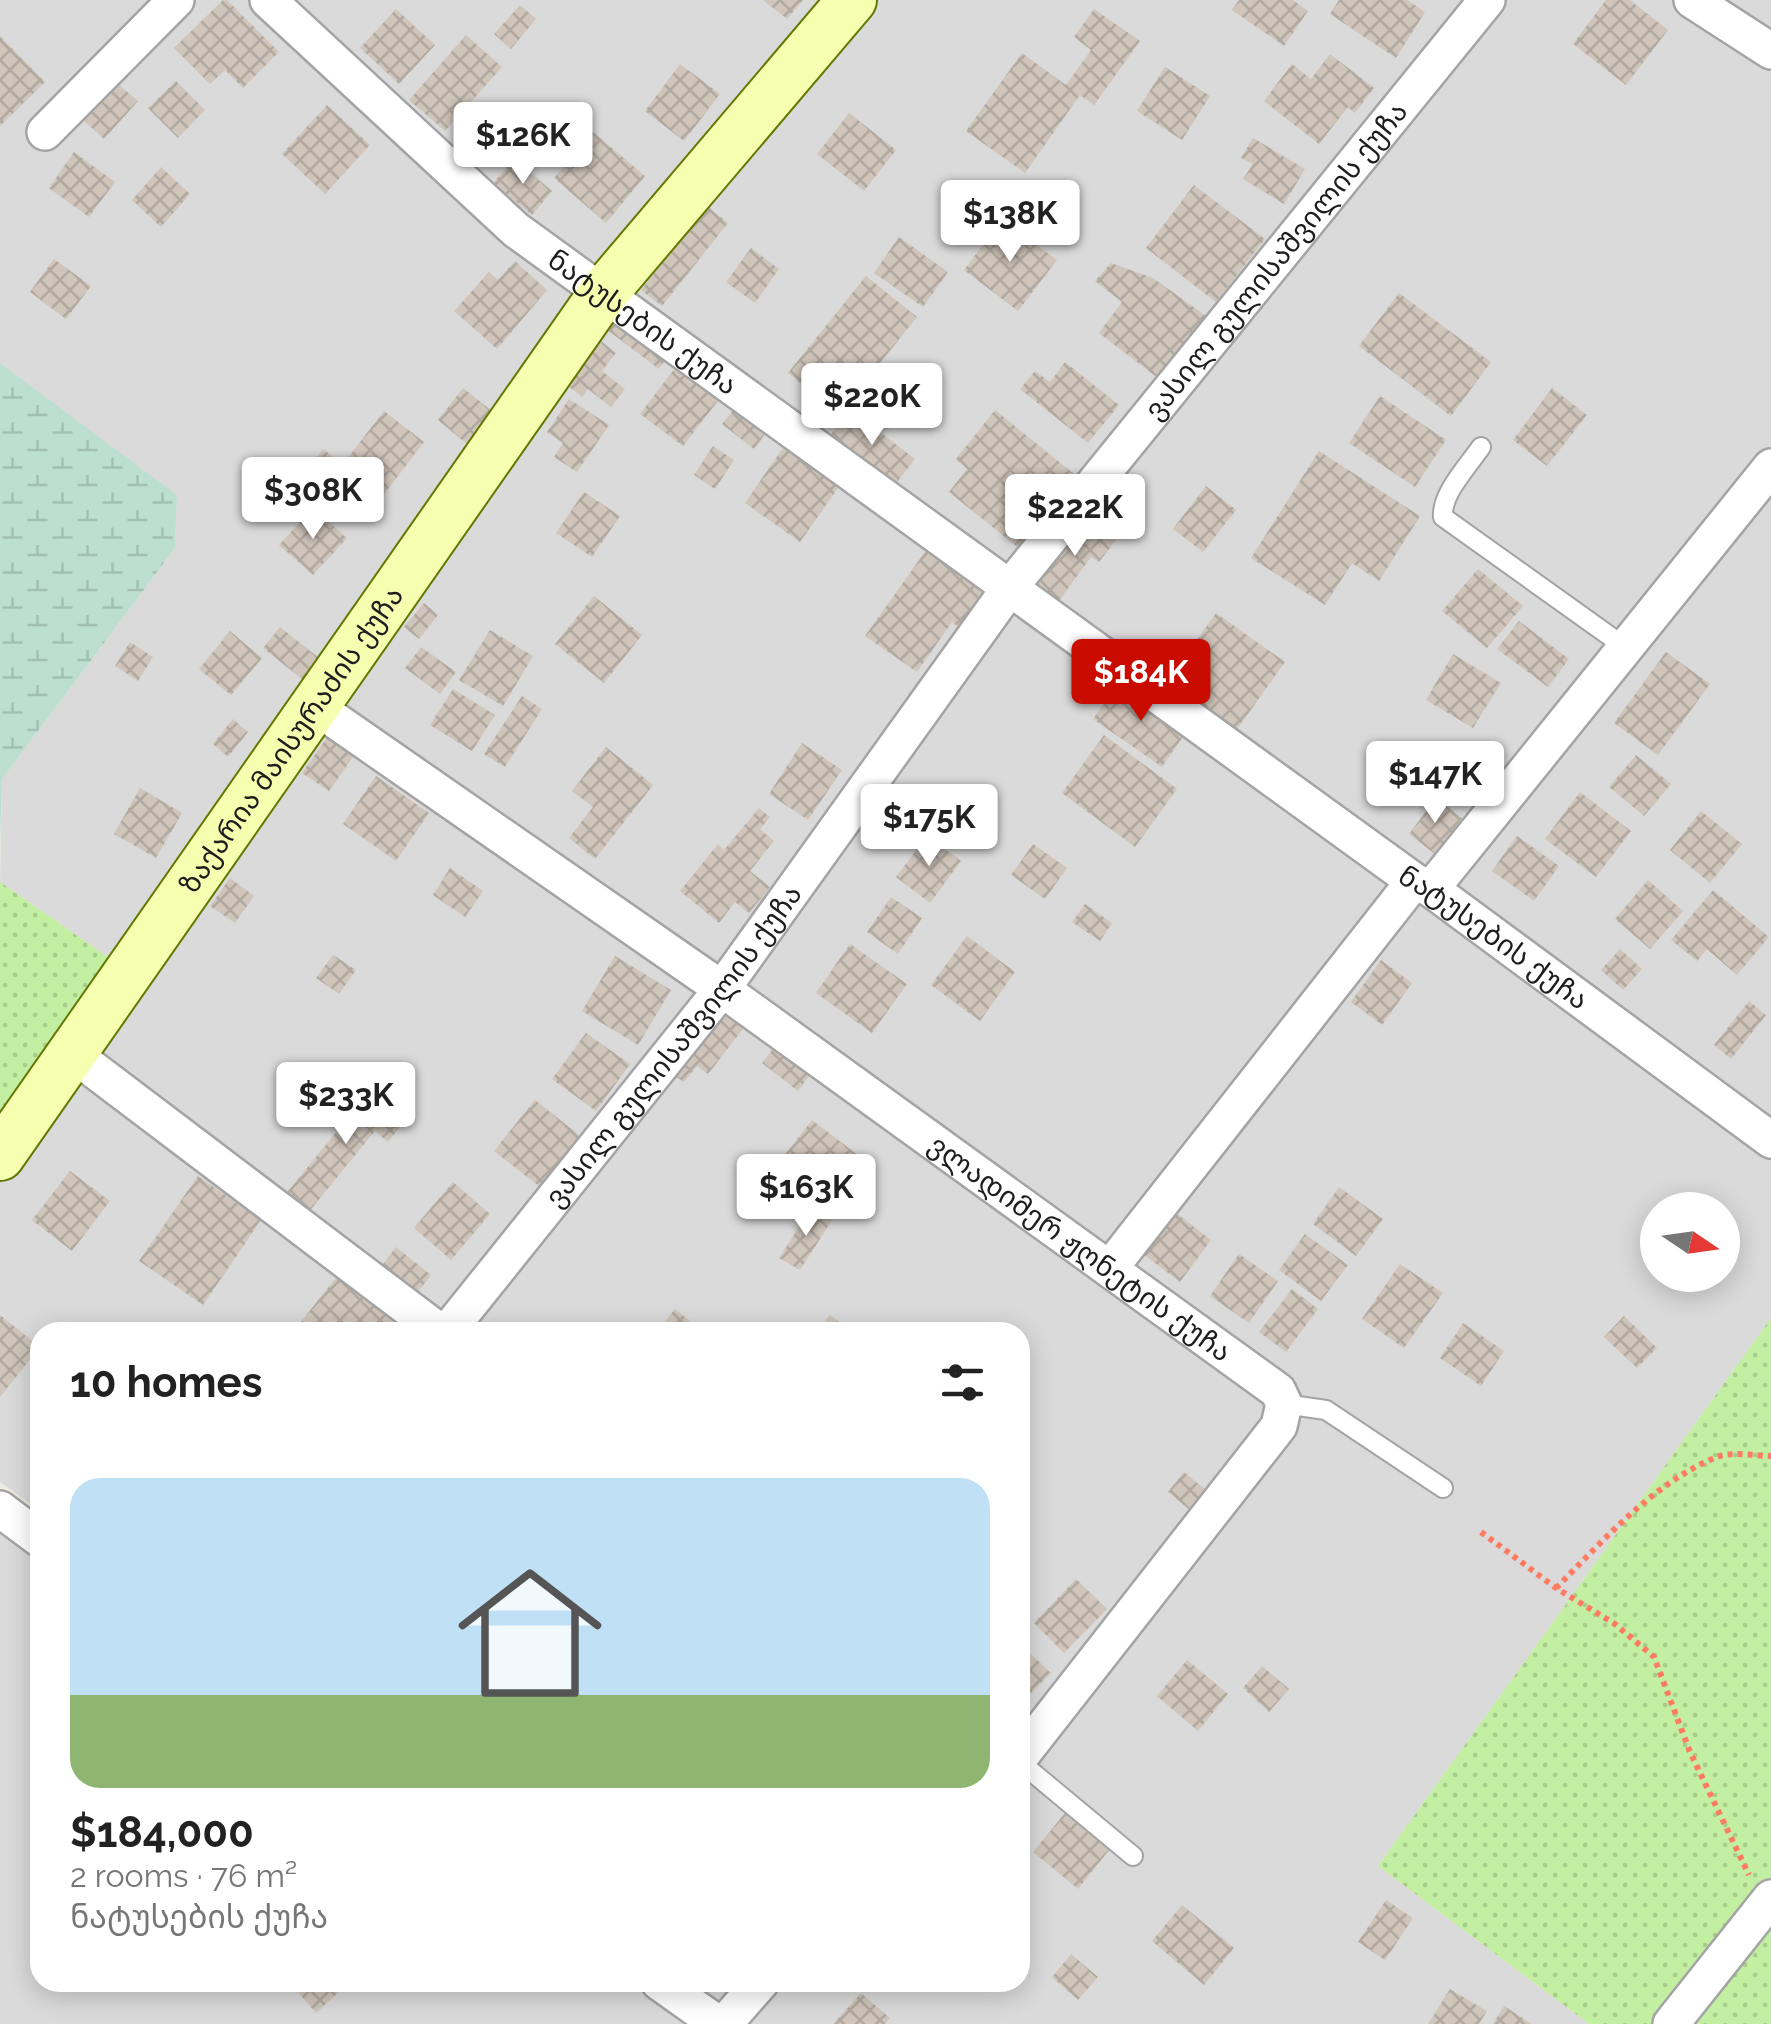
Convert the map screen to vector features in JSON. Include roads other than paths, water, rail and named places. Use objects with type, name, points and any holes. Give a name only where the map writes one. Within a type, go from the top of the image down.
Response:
[{"type":"street","points":[[45,132],[176,0]]},
{"type":"street","name":"ნატუსების ქუჩა","points":[[268,0],[516,230],[1771,1140]]},
{"type":"street","name":"ზაქარია მაისურაძის ქუჩა","points":[[0,1156],[604,292],[852,0]]},
{"type":"street","name":"ვასილ გულისაშვილის ქუჩა","points":[[451,1322],[722,989],[1011,586],[1487,0]]},
{"type":"street","points":[[1692,0],[1771,51]]},
{"type":"street","points":[[1110,1268],[1771,467]]},
{"type":"street","name":"ვლადიმერ ჟღნეტის ქუჩა","points":[[313,706],[722,989],[1278,1390],[1281,1415]]},
{"type":"street","points":[[73,1054],[430,1322]]},
{"type":"street","points":[[1030,1746],[1281,1415]]},
{"type":"street","points":[[0,1509],[30,1532]]},
{"type":"street","points":[[1671,2024],[1768,1902]]},
{"type":"street","points":[[674,1992],[721,2024],[752,1992]]},
{"type":"lane","points":[[1481,447],[1448,496],[1442,510],[1444,517],[1625,646]]},
{"type":"lane","points":[[1281,1415],[1326,1410],[1443,1488]]},
{"type":"lane","points":[[1030,1768],[1133,1856]]}]
